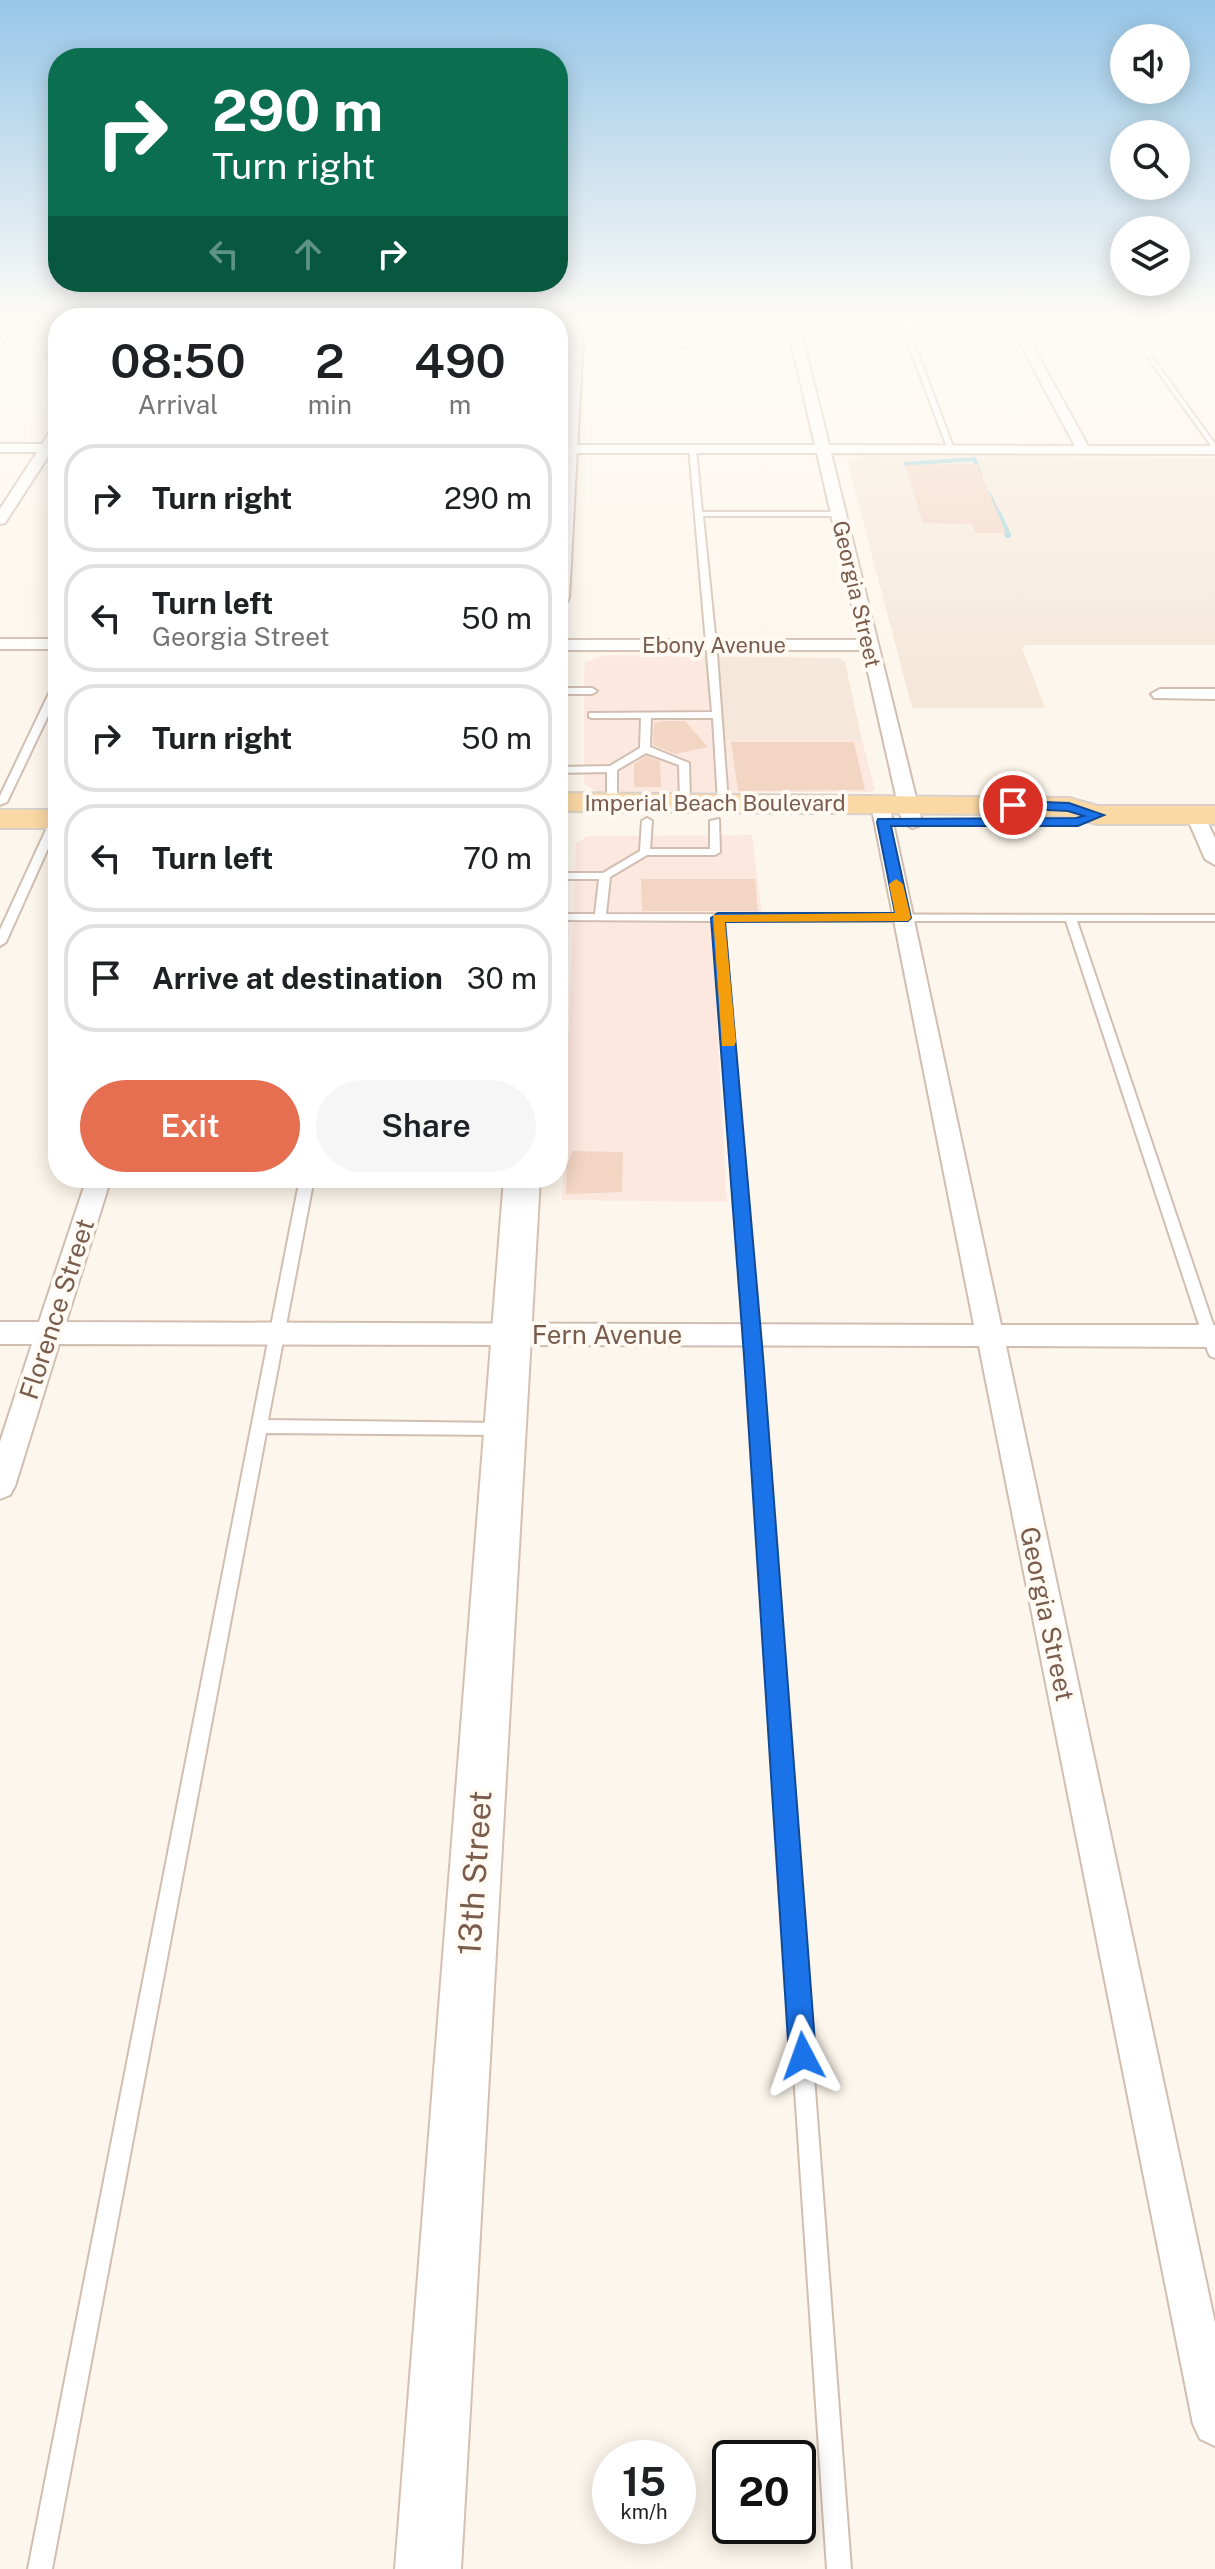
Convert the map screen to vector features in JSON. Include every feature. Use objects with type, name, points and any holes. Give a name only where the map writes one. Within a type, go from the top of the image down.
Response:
[{"type":"main road","name":"Imperial Beach Boulevard","points":[[568,802],[685,802],[719,812]]},
{"type":"main road","points":[[1,807],[48,813]]},
{"type":"main road","name":"Imperial Beach Boulevard","points":[[568,821],[647,821],[719,812],[895,813],[1078,822],[1097,815],[1205,815]]},
{"type":"main road","name":"13th Street","points":[[428,2569],[521,1188]]},
{"type":"street","name":"Georgia Street","points":[[821,439],[869,645],[895,813],[903,918],[1215,2424]]},
{"type":"street","points":[[1078,439],[1084,450]]},
{"type":"street","points":[[0,448],[48,448]]},
{"type":"street","points":[[568,449],[1215,450]]},
{"type":"street","points":[[0,520],[48,454]]},
{"type":"street","points":[[0,644],[48,644]]},
{"type":"street","name":"Ebony Avenue","points":[[568,645],[869,645]]},
{"type":"street","points":[[1160,694],[1215,694]]},
{"type":"street","points":[[1205,815],[1215,859]]},
{"type":"street","name":"Florence Street","points":[[0,1486],[96,1188]]},
{"type":"street","name":"Fern Avenue","points":[[0,1333],[990,1335],[1213,1341]]},
{"type":"lane","points":[[948,439],[952,450]]},
{"type":"lane","points":[[568,876],[605,876],[645,852],[715,852],[719,812],[718,715],[692,449]]},
{"type":"lane","points":[[699,514],[838,514]]},
{"type":"lane","points":[[568,691],[592,691]]},
{"type":"lane","points":[[1,807],[48,706]]},
{"type":"lane","points":[[592,715],[718,715]]},
{"type":"lane","points":[[645,749],[646,715]]},
{"type":"lane","points":[[568,770],[612,769],[645,749]]},
{"type":"lane","points":[[645,749],[684,763],[685,802]]},
{"type":"lane","points":[[612,769],[612,802]]},
{"type":"lane","points":[[645,852],[647,821]]},
{"type":"lane","points":[[0,942],[48,834]]},
{"type":"lane","points":[[600,917],[605,876]]},
{"type":"lane","points":[[568,917],[1215,918]]},
{"type":"lane","points":[[718,918],[752,1335],[839,2569]]},
{"type":"lane","points":[[1070,918],[1213,1341]]},
{"type":"lane","points":[[40,2569],[305,1188]]},
{"type":"lane","points":[[261,1426],[505,1429]]},
{"type":"shaded area","points":[[865,456],[1215,457],[1215,645],[1025,645],[1022,648],[1045,708],[912,708],[847,460]]},
{"type":"shaded area","points":[[606,655],[703,656],[713,740],[862,740],[875,790],[597,792],[584,784],[584,676],[585,662]]},
{"type":"shaded area","points":[[703,656],[839,658],[845,662],[862,740],[713,740]]},
{"type":"shaded area","points":[[752,835],[762,915],[711,915],[727,1202],[562,1200],[562,1188],[568,1188],[568,1047],[576,843],[588,836]]},
{"type":"building","points":[[977,464],[1006,533],[976,533],[972,524],[923,523],[905,465]]},
{"type":"building","points":[[685,721],[708,747],[675,754],[653,745],[654,723]]},
{"type":"building","points":[[731,742],[854,742],[865,790],[738,791]]},
{"type":"building","points":[[646,756],[660,761],[661,787],[634,787],[634,764]]},
{"type":"building","points":[[641,879],[755,879],[758,911],[642,911]]},
{"type":"building","points":[[573,1151],[623,1152],[622,1192],[566,1194],[568,1162]]},
{"type":"waterway","points":[[905,464],[974,459],[980,473]]},
{"type":"waterway","points":[[989,494],[999,515]]},
{"type":"waterway","points":[[998,513],[1008,535]]},
{"type":"slow traffic","points":[[728,1042],[718,918],[903,918],[896,884]]},
{"type":"route","points":[[803,2056],[718,918],[903,918],[883,822],[1078,822],[1097,815],[1069,807],[1013,805]]}]
